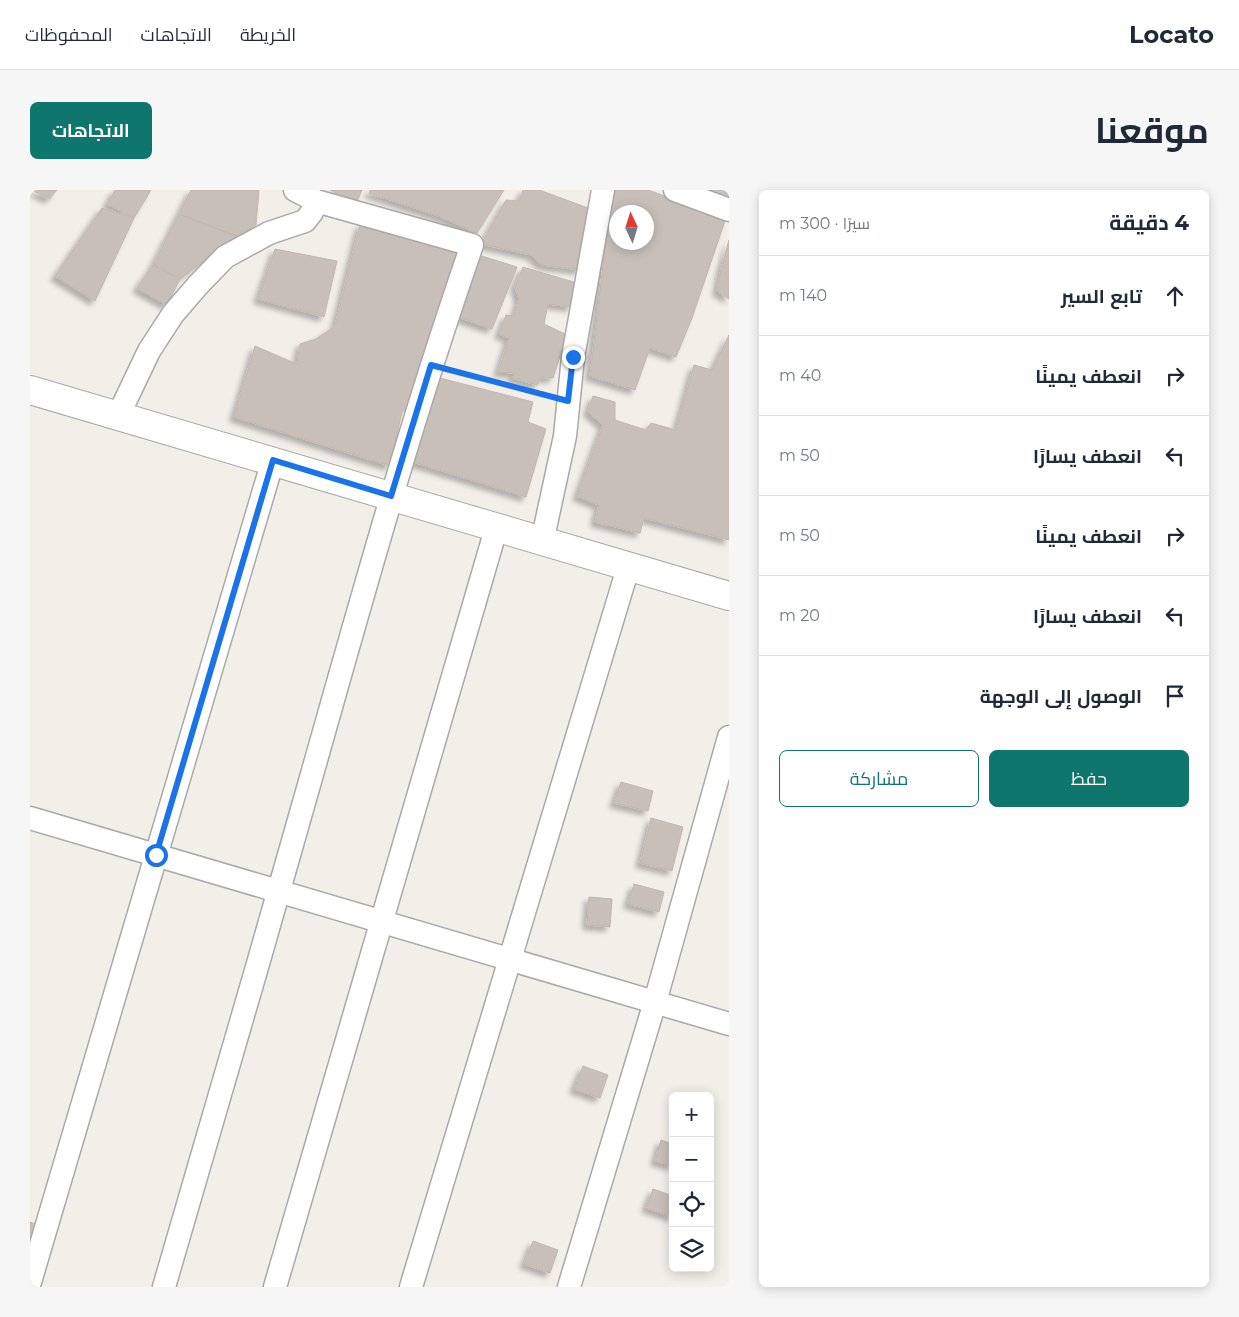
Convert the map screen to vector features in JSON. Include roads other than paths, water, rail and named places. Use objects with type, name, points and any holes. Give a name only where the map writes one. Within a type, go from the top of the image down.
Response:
[{"type":"street","points":[[164,1287],[391,496],[431,365],[472,245],[316,201],[295,190]]},
{"type":"street","points":[[542,542],[565,436],[573,357],[603,190]]},
{"type":"street","points":[[675,190],[729,210]]},
{"type":"street","points":[[118,416],[149,351],[173,314],[198,285],[225,257],[268,233],[305,221],[312,212],[316,201]]},
{"type":"street","points":[[30,390],[273,460],[628,568],[729,596]]},
{"type":"street","points":[[30,1282],[273,460]]},
{"type":"street","points":[[275,1287],[496,529]]},
{"type":"street","points":[[411,1287],[628,568]]},
{"type":"street","points":[[569,1287],[655,1002],[729,737]]},
{"type":"street","points":[[30,818],[729,1024]]}]
